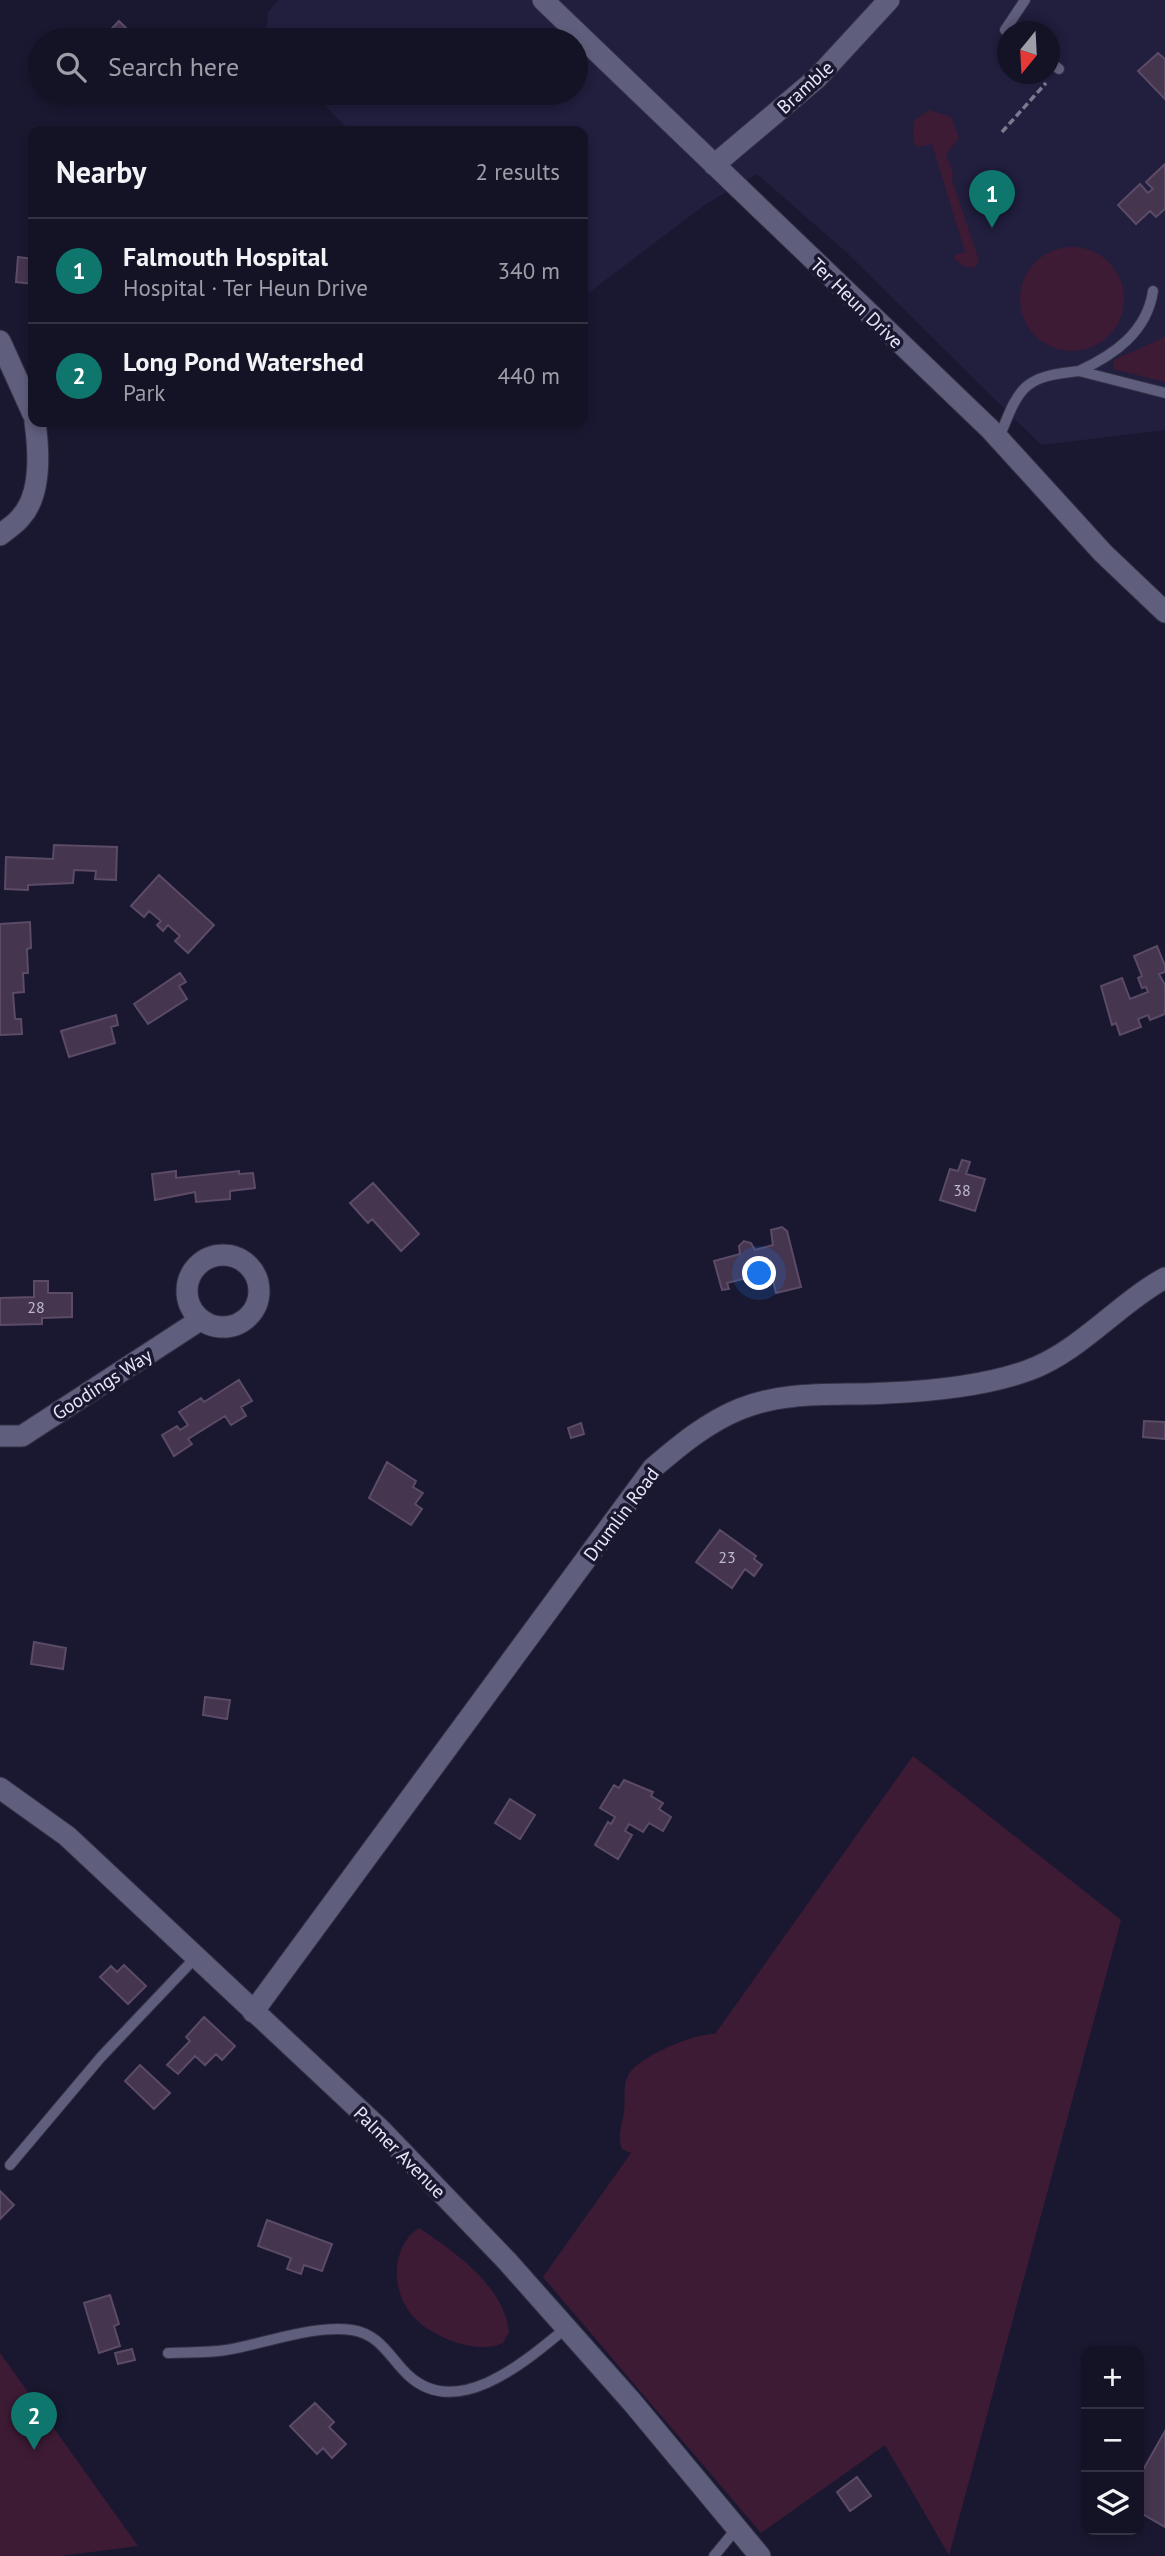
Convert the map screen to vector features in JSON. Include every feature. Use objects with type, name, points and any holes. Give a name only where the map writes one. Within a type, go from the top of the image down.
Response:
[{"type":"street","name":"Ter Heun Drive","points":[[543,0],[572,28]]},
{"type":"street","name":"Bramble","points":[[714,165],[817,78],[889,0]]},
{"type":"street","name":"Ter Heun Drive","points":[[588,43],[999,438],[1103,553],[1165,612]]},
{"type":"street","points":[[0,341],[28,403]]},
{"type":"street","points":[[0,535],[23,517],[35,489],[39,448],[36,427]]},
{"type":"street","name":"Drumlin Road","points":[[253,2012],[653,1468],[696,1431],[741,1408],[778,1399],[888,1394],[962,1385],[1030,1370],[1094,1331],[1139,1292],[1165,1278]]},
{"type":"street","name":"Goodings Way","points":[[0,1436],[22,1436],[200,1321]]},
{"type":"street","name":"Palmer Avenue","points":[[0,1788],[67,1836],[382,2131],[507,2261],[761,2556]]},
{"type":"lane","points":[[1011,21],[1025,0]]},
{"type":"lane","points":[[999,438],[1014,401],[1031,382],[1039,376],[1079,371],[1100,361],[1135,333],[1146,317],[1153,291]]},
{"type":"lane","points":[[1079,371],[1165,393]]},
{"type":"lane","points":[[10,2165],[101,2057],[195,1958]]},
{"type":"lane","points":[[168,2353],[223,2351],[329,2330],[352,2330],[372,2336],[410,2377],[429,2387],[450,2392],[482,2385],[510,2373],[566,2328]]},
{"type":"lane","points":[[713,2556],[737,2528]]},
{"type":"path","points":[[1002,132],[1045,84]]},
{"type":"shaded area","points":[[278,0],[1165,0],[1165,430],[1041,445],[846,252],[757,174],[706,204],[588,293],[588,126],[345,126],[325,105],[588,105],[588,28],[267,28],[268,12]]},
{"type":"shaded area","points":[[929,110],[951,117],[959,138],[946,154],[979,260],[975,268],[963,266],[954,259],[955,255],[965,252],[932,144],[918,147],[914,142],[914,121]]},
{"type":"shaded area","points":[[1072,247],[1092,251],[1115,270],[1120,279],[1124,299],[1120,319],[1101,342],[1092,347],[1072,351],[1052,347],[1029,328],[1024,319],[1020,299],[1024,279],[1043,256],[1052,251]]},
{"type":"shaded area","points":[[1165,337],[1165,382],[1113,369],[1114,360]]},
{"type":"shaded area","points":[[913,1756],[1121,1920],[949,2555],[885,2445],[761,2533],[543,2277],[631,2153],[622,2149],[620,2139],[629,2074],[656,2053],[695,2037],[715,2034]]},
{"type":"shaded area","points":[[419,2228],[462,2259],[488,2285],[505,2315],[509,2332],[503,2343],[480,2347],[454,2342],[429,2330],[411,2314],[400,2293],[397,2268],[403,2246]]},
{"type":"shaded area","points":[[0,2353],[138,2546],[60,2556],[0,2556]]},
{"type":"building","points":[[119,21],[126,28],[112,28]]},
{"type":"building","points":[[1158,53],[1165,59],[1165,99],[1138,71]]},
{"type":"building","points":[[1165,164],[1165,209],[1156,217],[1150,211],[1136,224],[1118,205],[1140,184],[1148,193],[1153,189],[1146,182]]},
{"type":"building","points":[[18,257],[28,258],[28,283],[16,282]]},
{"type":"building","points":[[54,845],[117,847],[116,880],[95,879],[96,871],[74,870],[73,883],[28,885],[28,890],[5,889],[6,857],[53,859]]},
{"type":"building","points":[[159,875],[214,925],[188,953],[175,941],[180,936],[168,925],[163,931],[157,925],[161,921],[149,911],[144,917],[131,906]]},
{"type":"building","points":[[30,922],[31,948],[27,949],[28,973],[23,973],[24,992],[13,993],[15,1019],[21,1019],[22,1034],[0,1035],[0,924]]},
{"type":"building","points":[[1157,946],[1165,966],[1165,972],[1159,974],[1165,985],[1165,1014],[1150,1020],[1148,1015],[1138,1019],[1141,1027],[1120,1035],[1116,1023],[1112,1025],[1101,986],[1122,978],[1130,999],[1148,992],[1146,987],[1142,988],[1138,978],[1142,976],[1134,956]]},
{"type":"building","points":[[180,973],[186,982],[179,986],[187,999],[148,1024],[134,1004]]},
{"type":"building","points":[[116,1015],[118,1025],[111,1027],[115,1043],[69,1057],[61,1031]]},
{"type":"building","points":[[962,1160],[970,1162],[966,1174],[985,1179],[975,1211],[940,1200],[950,1169],[958,1171]]},
{"type":"building","points":[[176,1171],[176,1178],[239,1171],[239,1174],[253,1173],[255,1188],[230,1191],[230,1199],[196,1202],[195,1192],[155,1200],[152,1174]]},
{"type":"building","points":[[373,1183],[419,1234],[401,1251],[372,1219],[368,1223],[350,1203]]},
{"type":"building","points":[[782,1227],[787,1231],[801,1287],[776,1293],[771,1272],[727,1283],[729,1289],[722,1290],[714,1261],[740,1254],[739,1246],[744,1241],[751,1243],[755,1250],[773,1245],[771,1230]]},
{"type":"building","points":[[34,1281],[48,1281],[48,1293],[72,1293],[72,1317],[42,1318],[42,1324],[0,1325],[0,1298],[34,1297]]},
{"type":"building","points":[[239,1380],[252,1401],[241,1407],[246,1416],[231,1425],[225,1416],[188,1439],[192,1444],[174,1456],[162,1435],[177,1426],[180,1430],[188,1425],[179,1412],[201,1398],[204,1402]]},
{"type":"building","points":[[1144,1421],[1165,1422],[1165,1439],[1143,1437]]},
{"type":"building","points":[[581,1423],[584,1434],[571,1438],[568,1428]]},
{"type":"building","points":[[387,1462],[416,1481],[413,1487],[423,1493],[415,1504],[422,1509],[411,1525],[369,1498]]},
{"type":"building","points":[[720,1530],[756,1556],[754,1559],[762,1565],[754,1576],[745,1569],[732,1588],[696,1562]]},
{"type":"building","points":[[34,1642],[66,1648],[63,1669],[31,1664]]},
{"type":"building","points":[[205,1697],[230,1700],[227,1719],[203,1715]]},
{"type":"building","points":[[624,1780],[653,1792],[651,1796],[663,1803],[659,1809],[671,1817],[663,1831],[649,1823],[643,1832],[629,1824],[625,1831],[632,1835],[618,1859],[595,1845],[608,1822],[611,1824],[615,1817],[600,1808],[614,1785],[619,1788]]},
{"type":"building","points":[[510,1799],[535,1815],[520,1839],[495,1823]]},
{"type":"building","points":[[124,1965],[146,1986],[128,2004],[100,1977],[111,1966],[117,1972]]},
{"type":"building","points":[[204,2017],[235,2046],[222,2060],[216,2054],[205,2065],[195,2056],[178,2074],[167,2065],[190,2041],[186,2037]]},
{"type":"building","points":[[140,2065],[170,2093],[154,2109],[125,2081]]},
{"type":"building","points":[[0,2191],[14,2205],[0,2219]]},
{"type":"building","points":[[267,2220],[332,2244],[322,2271],[304,2265],[301,2274],[287,2269],[291,2258],[258,2246]]},
{"type":"building","points":[[110,2295],[119,2324],[114,2326],[120,2346],[99,2353],[84,2303]]},
{"type":"building","points":[[132,2349],[135,2360],[118,2364],[115,2353]]},
{"type":"building","points":[[315,2403],[334,2422],[329,2427],[346,2444],[332,2458],[323,2448],[317,2454],[290,2426]]},
{"type":"building","points":[[1165,2431],[1165,2527],[1144,2515],[1144,2468]]},
{"type":"building","points":[[857,2477],[871,2496],[850,2511],[837,2492]]},
{"type":"place","name":"Falmouth Hospital","points":[[992,228]]},
{"type":"place","name":"Long Pond Watershed","points":[[34,2450]]}]
